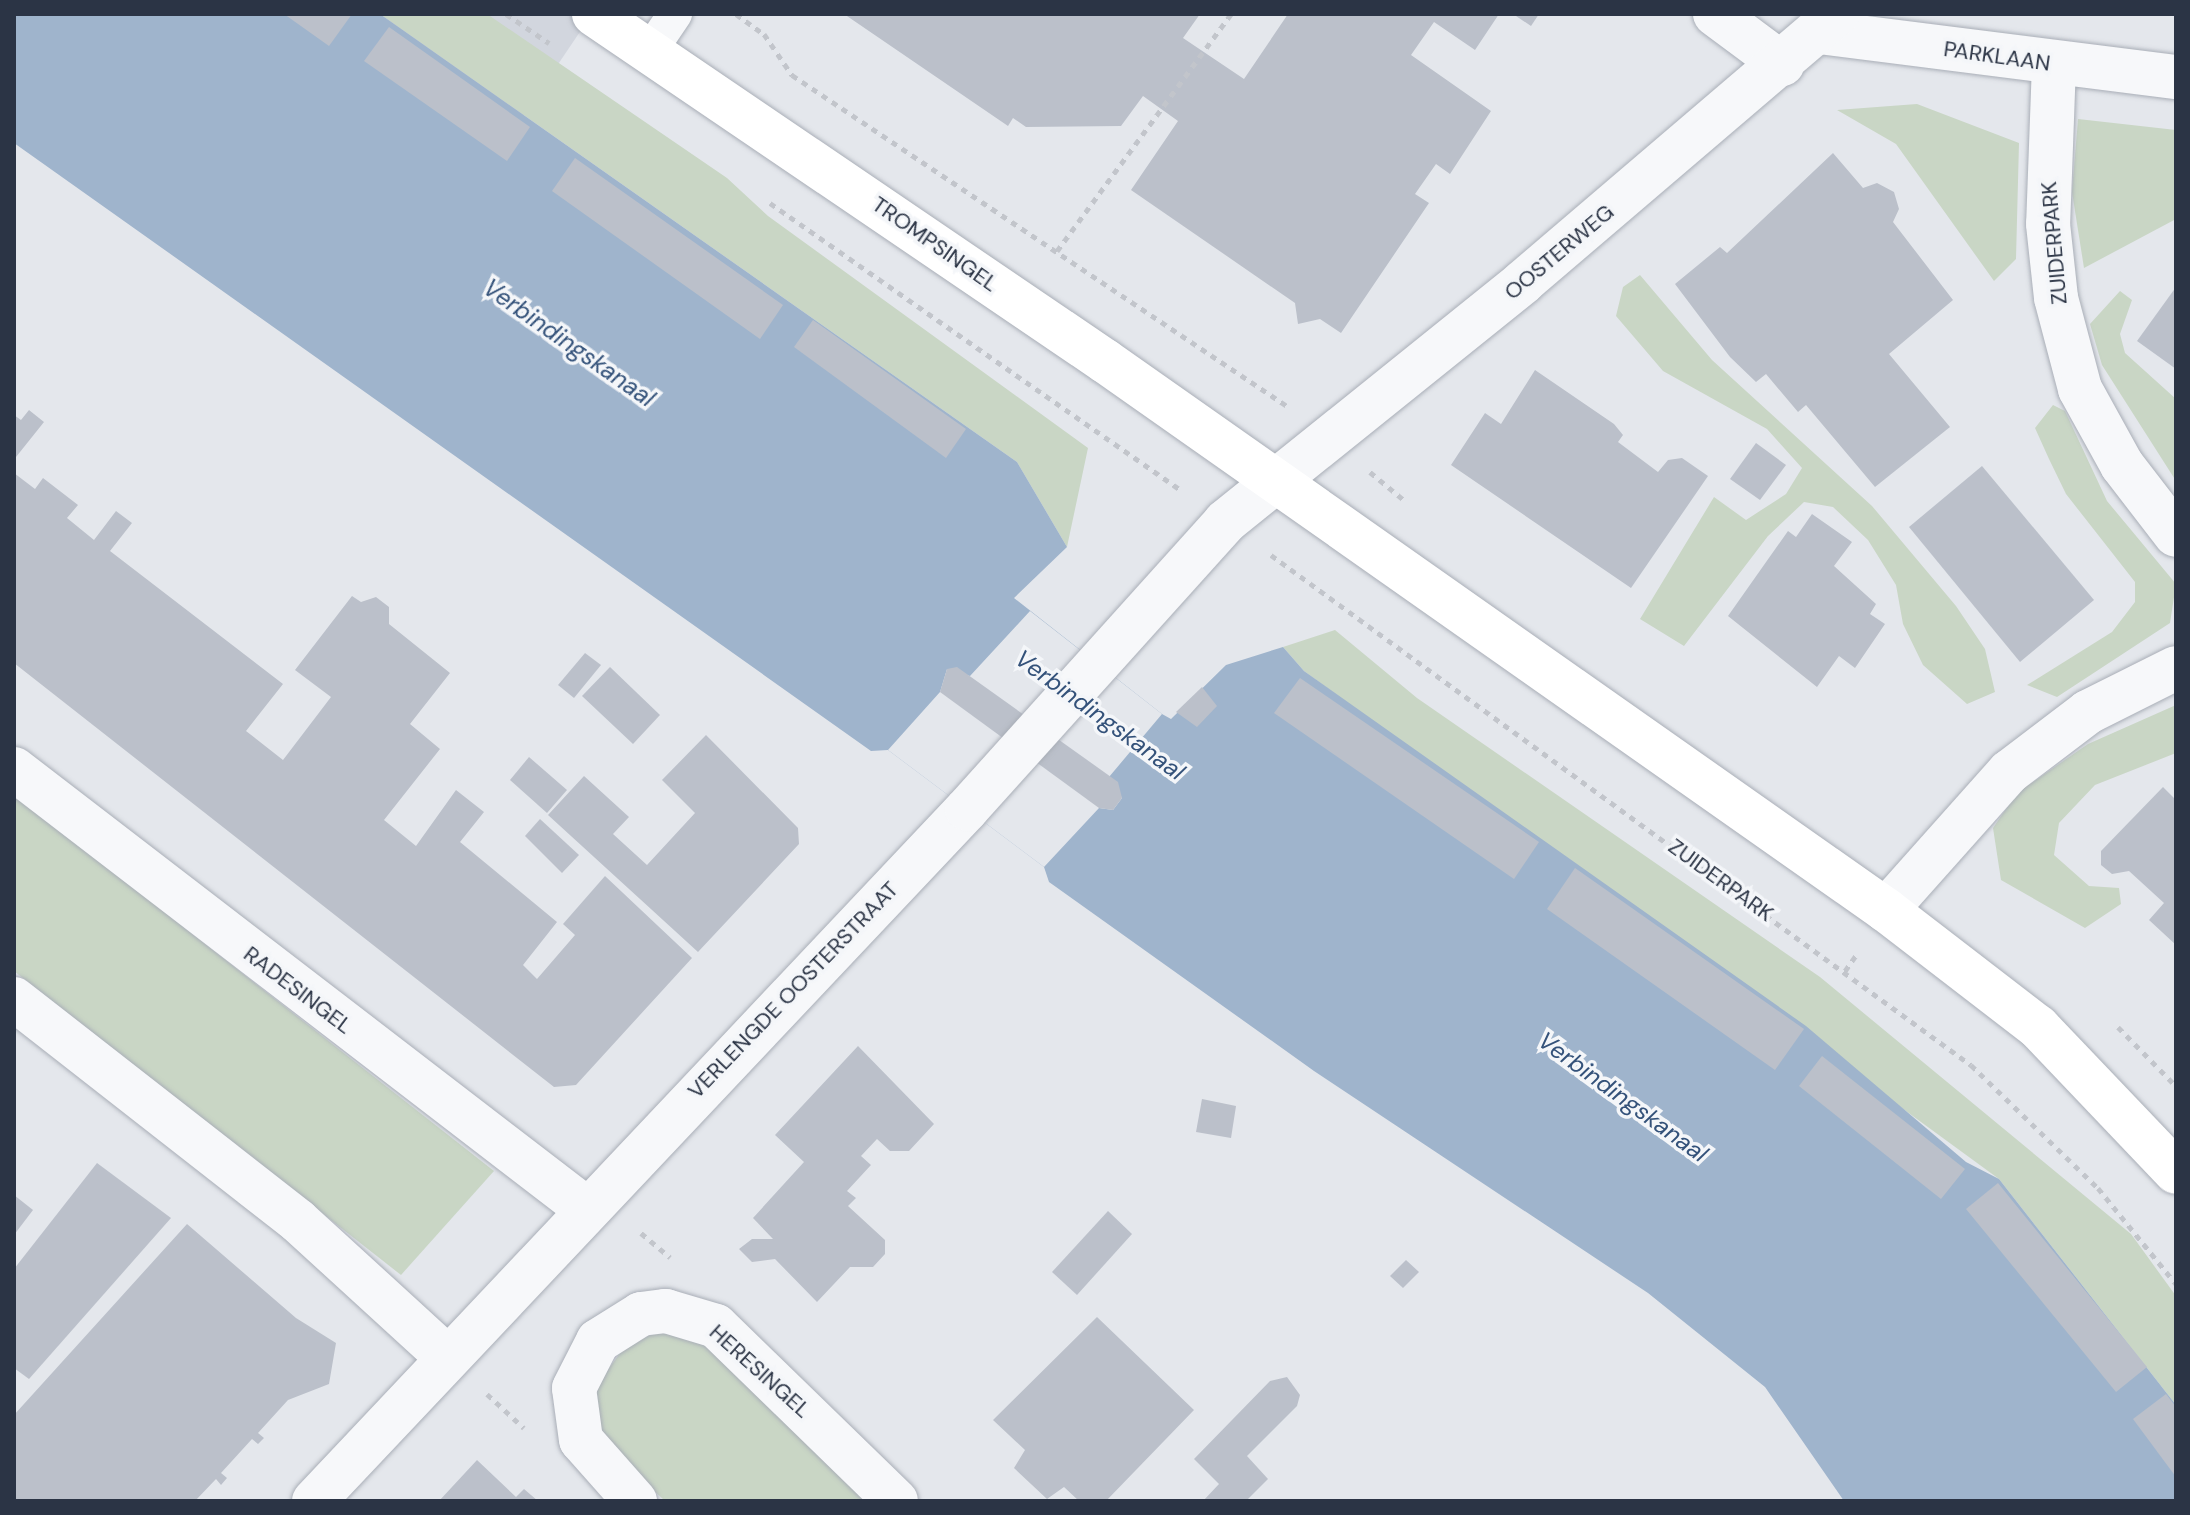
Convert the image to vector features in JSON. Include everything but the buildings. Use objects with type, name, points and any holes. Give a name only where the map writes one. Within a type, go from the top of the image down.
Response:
[{"type":"main road","name":"TROMPSINGEL","points":[[594,14],[1273,480]]},
{"type":"main road","points":[[1273,480],[1886,910],[2038,1027],[2176,1172]]},
{"type":"street","points":[[1715,14],[1782,64]]},
{"type":"street","name":"OOSTERWEG","points":[[1273,480],[1782,64],[1828,23]]},
{"type":"street","name":"PARKLAAN","points":[[1828,23],[2054,64],[2176,77]]},
{"type":"street","name":"ZUIDERPARK","points":[[2054,64],[2048,224],[2060,313],[2080,389],[2122,465],[2176,535]]},
{"type":"street","name":"VERLENGDE OOSTERSTRAAT","points":[[314,1501],[585,1208],[967,809],[1225,522],[1273,480]]},
{"type":"street","points":[[1886,910],[2009,772],[2088,712],[2176,668]]},
{"type":"street","name":"RADESINGEL","points":[[14,769],[585,1208]]},
{"type":"street","points":[[14,999],[298,1221],[448,1358]]},
{"type":"street","name":"HERESINGEL","points":[[635,1501],[581,1440],[574,1388],[598,1341],[641,1314],[666,1311],[716,1326],[896,1501]]},
{"type":"lane","points":[[650,51],[675,14]]},
{"type":"path","points":[[736,14],[764,34],[792,75],[1057,251],[1326,437]]},
{"type":"path","points":[[1057,251],[1231,14]]},
{"type":"path","name":"ZUIDERPARK","points":[[1225,522],[1971,1065],[2098,1188],[2176,1284]]},
{"type":"shaded area","points":[[381,14],[592,14],[519,122]]},
{"type":"green space","points":[[380,14],[487,14],[727,178],[768,216],[1088,448],[1067,547],[1017,462]]},
{"type":"green space","points":[[1917,104],[2019,143],[2016,259],[1994,281],[1896,144],[1837,110]]},
{"type":"green space","points":[[2078,119],[2176,130],[2176,219],[2084,268],[2072,192]]},
{"type":"green space","points":[[1640,275],[1712,360],[1872,506],[1956,606],[1985,649],[1995,692],[1967,704],[1923,665],[1903,624],[1896,585],[1868,540],[1833,507],[1804,502],[1768,536],[1684,646],[1640,619],[1714,497],[1746,520],[1786,494],[1802,468],[1767,429],[1663,371],[1616,316],[1623,287]]},
{"type":"green space","points":[[2120,291],[2132,300],[2120,334],[2125,353],[2176,399],[2176,481],[2102,365],[2090,324]]},
{"type":"green space","points":[[2053,405],[2065,411],[2107,501],[2176,584],[2170,623],[2057,697],[2027,685],[2112,632],[2135,602],[2135,582],[2066,494],[2049,459],[2035,428]]},
{"type":"green space","points":[[1335,630],[1417,698],[1820,977],[2131,1234],[2176,1296],[2176,1405],[1999,1179],[1304,671],[1283,647]]},
{"type":"green space","points":[[2176,705],[2176,753],[2095,785],[2059,823],[2054,855],[2089,886],[2119,888],[2121,904],[2085,928],[2001,880],[1993,828],[2017,793],[2088,744]]},
{"type":"green space","points":[[14,794],[494,1171],[401,1275],[14,971]]},
{"type":"green space","points":[[666,1329],[704,1342],[870,1501],[665,1501],[603,1443],[591,1393],[626,1345]]},
{"type":"water","name":"Verbindingskanaal","points":[[14,14],[380,14],[1017,462],[1067,547],[1014,598],[1162,714],[1171,719],[1226,665],[1283,647],[1304,671],[1806,1026],[1966,1162],[1999,1179],[2176,1405],[2176,1501],[1844,1501],[1765,1387],[1648,1293],[1314,1071],[1049,882],[1044,867],[888,750],[871,751],[14,143]]},
{"type":"pier","points":[[1030,611],[1162,714],[1109,777],[1122,798],[1113,810],[1099,808],[1044,867],[888,750],[940,692],[947,669],[970,676]]}]
